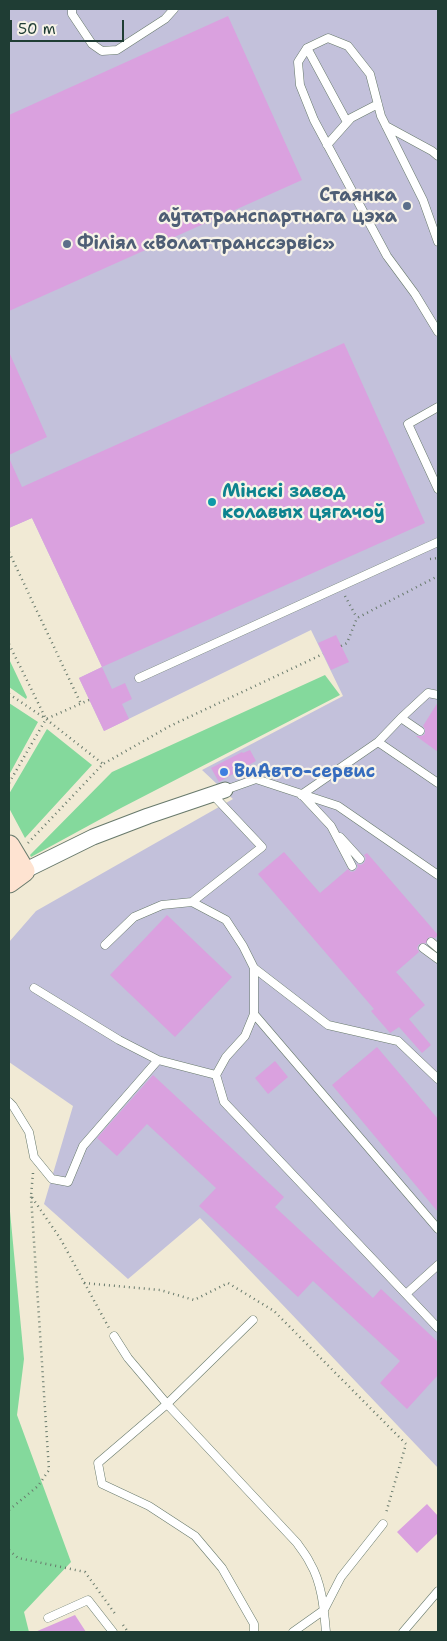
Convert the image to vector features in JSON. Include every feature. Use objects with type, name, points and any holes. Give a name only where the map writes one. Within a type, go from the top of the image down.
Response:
[{"type":"street","points":[[17,846],[16,876],[93,837],[148,816],[219,793]]},
{"type":"lane","points":[[72,9],[72,14],[92,44],[102,51],[117,50],[165,20],[174,9]]},
{"type":"lane","points":[[438,242],[422,200],[386,126],[370,74],[348,46],[328,38],[307,48],[298,62],[300,85],[314,120],[387,256],[415,294],[438,332]]},
{"type":"lane","points":[[307,48],[347,122]]},
{"type":"lane","points":[[327,145],[351,118],[378,104]]},
{"type":"lane","points":[[386,126],[438,156]]},
{"type":"lane","points":[[438,408],[408,424],[438,489]]},
{"type":"lane","points":[[139,678],[438,542]]},
{"type":"lane","points":[[301,795],[378,742],[428,693],[438,695]]},
{"type":"lane","points":[[401,718],[420,731]]},
{"type":"lane","points":[[378,742],[438,783]]},
{"type":"lane","points":[[105,945],[134,917],[162,905],[192,902],[262,847],[219,793],[256,780],[338,806],[438,875]]},
{"type":"lane","points":[[301,795],[360,859]]},
{"type":"lane","points":[[331,826],[352,866]]},
{"type":"lane","points":[[192,902],[226,920],[243,946],[254,968],[328,1025],[398,1041],[438,1079]]},
{"type":"lane","points":[[431,942],[438,948]]},
{"type":"lane","points":[[423,948],[438,959]]},
{"type":"lane","points":[[254,968],[254,1014],[245,1036],[226,1058],[216,1075],[224,1102],[438,1328]]},
{"type":"lane","points":[[34,988],[119,1040],[158,1060],[216,1075]]},
{"type":"lane","points":[[254,1014],[438,1229]]},
{"type":"lane","points":[[9,1102],[29,1132],[34,1157],[52,1180],[68,1182],[82,1146],[158,1060]]},
{"type":"lane","points":[[406,1294],[438,1265]]},
{"type":"lane","points":[[253,1320],[166,1404],[98,1463],[102,1484],[149,1506],[195,1536],[222,1568],[254,1624],[254,1632]]},
{"type":"lane","points":[[114,1336],[128,1358],[166,1404],[297,1543],[310,1562],[317,1577],[324,1610],[326,1632]]},
{"type":"lane","points":[[293,1632],[324,1610],[340,1577],[383,1524]]},
{"type":"lane","points":[[404,1632],[438,1591]]},
{"type":"lane","points":[[48,1618],[88,1600],[113,1632]]},
{"type":"path","points":[[9,552],[81,704]]},
{"type":"path","points":[[341,646],[347,643],[357,618],[438,576]]},
{"type":"path","points":[[344,594],[357,618]]},
{"type":"path","points":[[9,644],[46,719]]},
{"type":"path","points":[[17,846],[103,764],[170,726],[323,654]]},
{"type":"path","points":[[9,694],[46,719],[103,764]]},
{"type":"path","points":[[9,783],[46,719],[89,700]]},
{"type":"path","points":[[9,1510],[38,1486],[49,1470],[31,1196],[34,1157]]},
{"type":"path","points":[[31,1196],[60,1238],[114,1336]]},
{"type":"path","points":[[84,1283],[160,1290],[194,1300],[228,1283],[274,1311],[406,1444],[383,1524]]},
{"type":"path","points":[[9,1550],[18,1558],[85,1572],[117,1617]]},
{"type":"path","points":[[123,1625],[128,1632]]},
{"type":"shaded area","points":[[9,9],[438,9],[438,1468],[200,1218],[128,1279],[44,1204],[73,1106],[9,1062],[9,942],[36,911],[233,799],[202,770],[343,696],[311,630],[104,731],[79,678],[102,667],[32,518],[9,528]]},
{"type":"green space","points":[[9,659],[27,697],[26,699],[9,687]]},
{"type":"green space","points":[[325,675],[340,695],[121,808],[31,857],[30,855],[112,772]]},
{"type":"green space","points":[[9,703],[38,722],[9,775]]},
{"type":"green space","points":[[47,729],[92,765],[25,838],[9,808],[9,794]]},
{"type":"green space","points":[[9,1201],[24,1359],[17,1415],[71,1562],[24,1612],[29,1632],[9,1632]]},
{"type":"building","points":[[228,16],[302,180],[9,311],[9,115]]},
{"type":"building","name":"Мінскі завод колавых цягачоў","points":[[344,343],[425,523],[102,667],[32,518],[9,528],[9,458],[22,487]]},
{"type":"building","points":[[9,352],[47,437],[9,455]]},
{"type":"building","points":[[336,635],[349,662],[331,670],[318,643]]},
{"type":"building","points":[[102,667],[112,689],[125,683],[132,699],[122,704],[129,719],[104,731],[79,678]]},
{"type":"building","points":[[438,702],[438,752],[416,736],[425,734],[423,726]]},
{"type":"building","points":[[250,750],[256,761],[219,782],[211,768],[242,752]]},
{"type":"building","points":[[284,852],[320,893],[348,869],[351,872],[355,871],[358,867],[357,864],[361,865],[364,863],[366,858],[364,855],[367,853],[438,935],[435,938],[429,937],[426,943],[419,944],[417,948],[419,952],[396,972],[425,1005],[409,1019],[431,1045],[422,1053],[399,1027],[390,1033],[371,1011],[374,1009],[258,874]]},
{"type":"building","points":[[167,915],[232,977],[175,1037],[110,975]]},
{"type":"building","points":[[377,1047],[438,1119],[438,1212],[332,1085]]},
{"type":"building","points":[[275,1061],[288,1077],[268,1094],[255,1078]]},
{"type":"building","points":[[153,1075],[284,1197],[275,1207],[373,1298],[381,1289],[438,1342],[438,1375],[407,1409],[380,1383],[400,1361],[313,1281],[298,1297],[199,1206],[216,1188],[147,1124],[117,1156],[97,1138]]},
{"type":"building","points":[[427,1504],[438,1516],[438,1533],[417,1553],[397,1532]]},
{"type":"building","points":[[75,1615],[86,1632],[35,1632]]},
{"type":"place","name":"Стаянка аўтатранспартнага цэха","points":[[407,206]]},
{"type":"place","name":"Філіял «Волаттранссэрвіс»","points":[[67,244]]},
{"type":"place","name":"Мінскі завод колавых цягачоў","points":[[212,502]]},
{"type":"place","name":"ВиАвто-сервис","points":[[224,772]]}]
